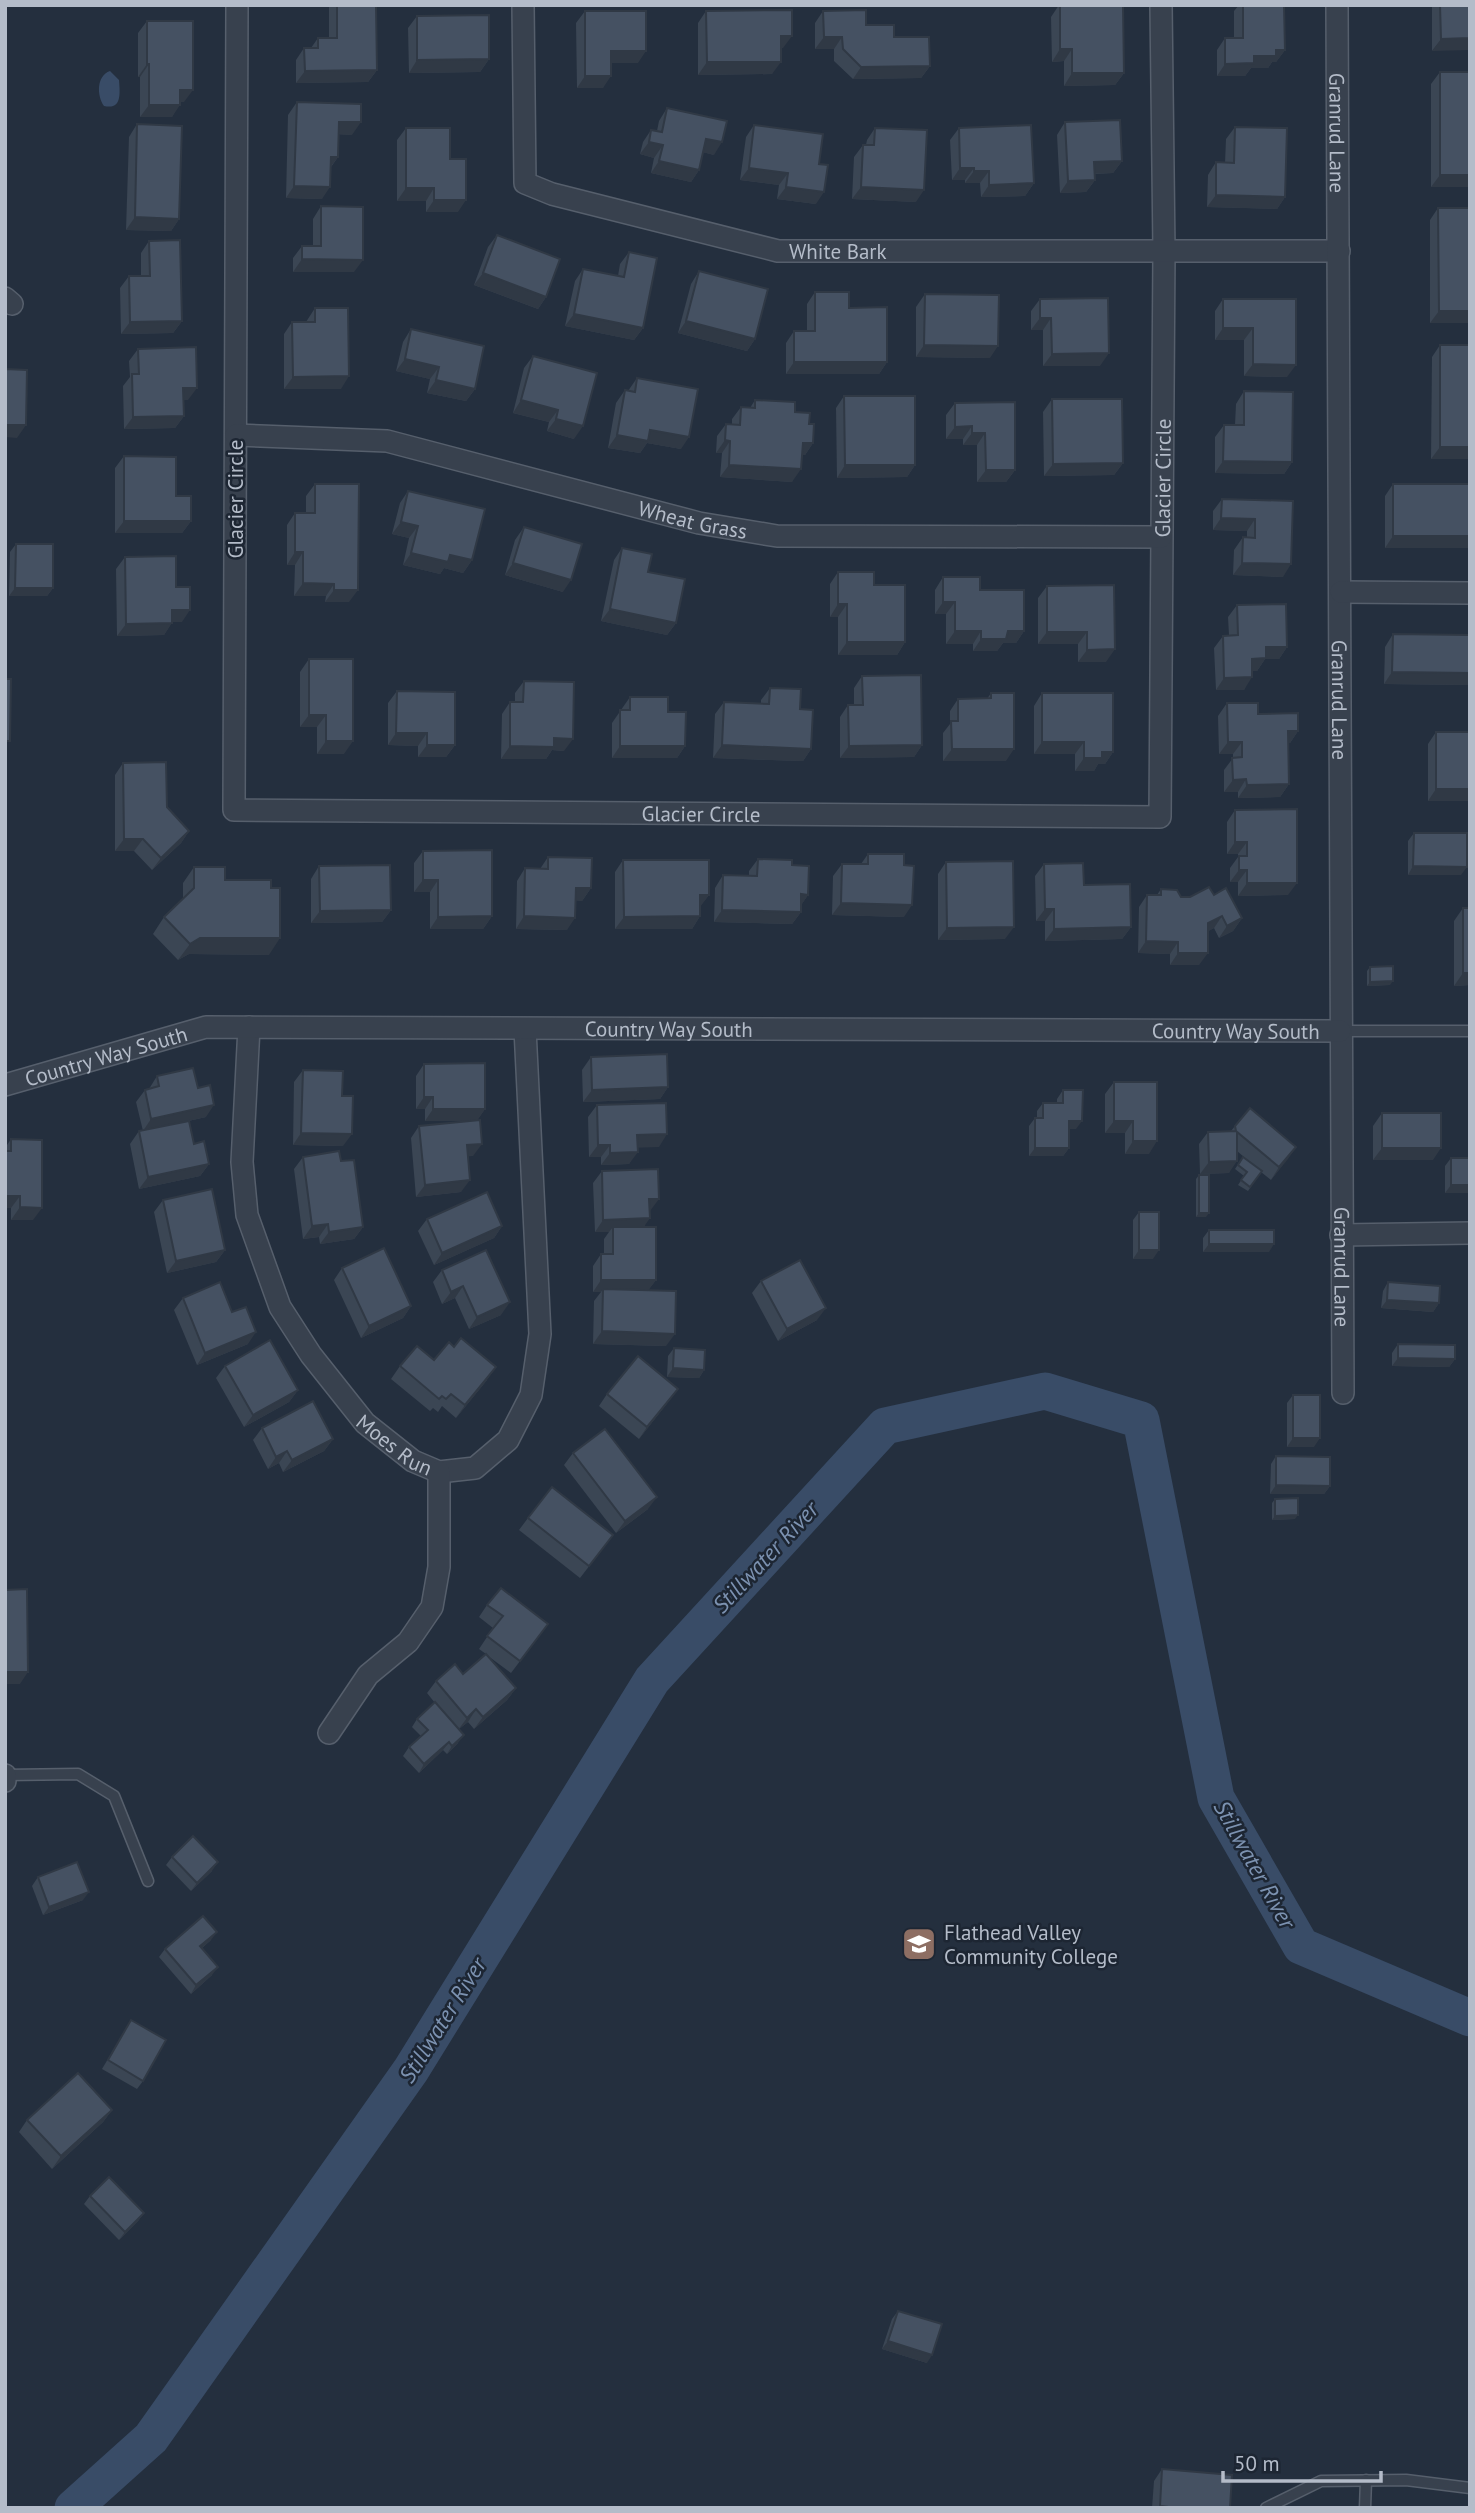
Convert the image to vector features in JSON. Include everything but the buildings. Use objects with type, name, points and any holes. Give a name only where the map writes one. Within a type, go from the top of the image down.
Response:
[{"type":"street","name":"Glacier Circle","points":[[237,5],[234,810],[1160,817],[1164,251],[1161,5]]},
{"type":"street","name":"White Bark","points":[[523,5],[525,183],[552,194],[778,251],[1339,251]]},
{"type":"street","name":"Granrud Lane","points":[[1338,5],[1343,1393]]},
{"type":"street","name":"Wheat Grass","points":[[236,435],[387,441],[699,523],[777,536],[1161,537]]},
{"type":"street","points":[[1341,592],[1470,593]]},
{"type":"street","name":"Country Way South","points":[[5,1085],[206,1027],[1340,1031]]},
{"type":"street","name":"Moes Run","points":[[249,1027],[242,1162],[247,1215],[280,1307],[311,1355],[365,1423],[413,1461],[439,1472],[475,1468],[508,1440],[531,1395],[540,1334],[525,1029]]},
{"type":"street","points":[[1341,1235],[1470,1233]]},
{"type":"street","points":[[329,1733],[368,1675],[408,1642],[432,1607],[439,1567],[439,1472]]},
{"type":"street","points":[[5,1781],[6,1775]]},
{"type":"lane","points":[[1340,1031],[1470,1031]]},
{"type":"lane","points":[[6,1775],[78,1774],[114,1796],[148,1881]]},
{"type":"lane","points":[[1365,2508],[1366,2480]]},
{"type":"lane","points":[[1266,2508],[1321,2481],[1406,2480],[1470,2488]]},
{"type":"water","points":[[110,71],[119,80],[120,91],[119,100],[110,107],[104,106],[99,87],[102,77]]},
{"type":"waterway","name":"Stillwater River","points":[[73,2508],[151,2438],[411,2070],[652,1680],[885,1426],[1045,1391],[1141,1420],[1216,1798],[1301,1946],[1470,2018]]},
{"type":"place","name":"Flathead Valley Community College","points":[[919,1944]]}]
